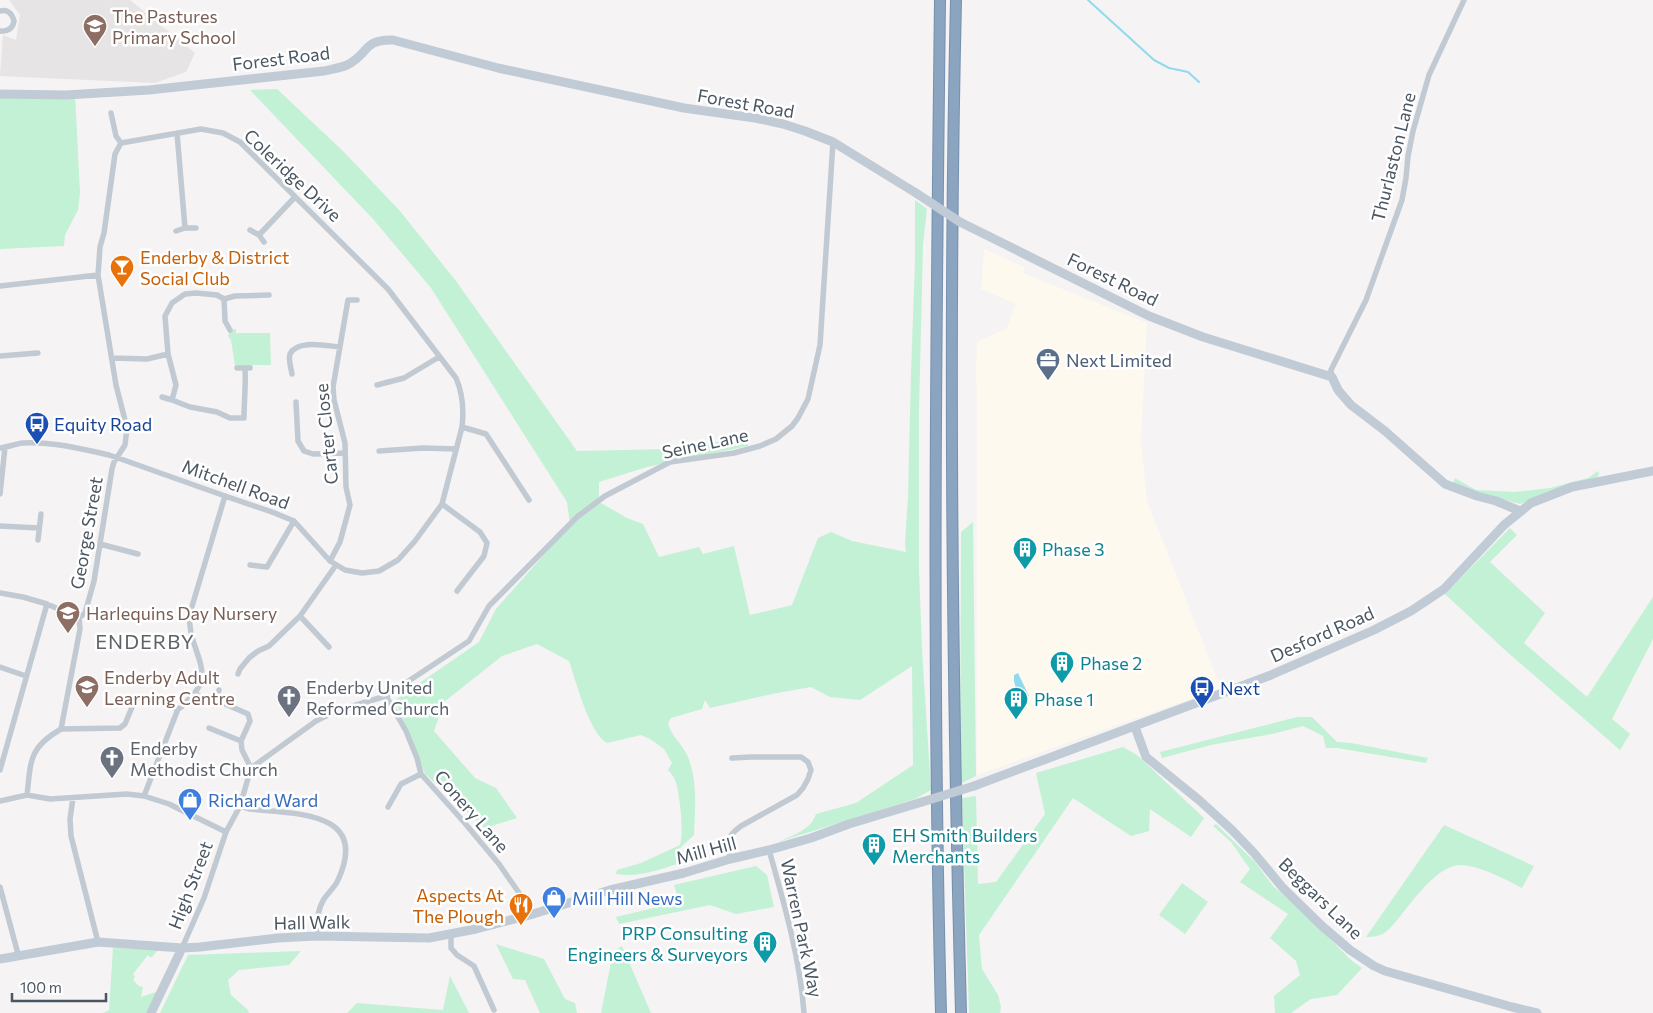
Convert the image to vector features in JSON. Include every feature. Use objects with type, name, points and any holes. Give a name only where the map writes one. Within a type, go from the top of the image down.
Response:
[{"type":"highway","points":[[940,0],[936,312],[936,704],[941,1013]]},
{"type":"highway","points":[[956,0],[953,143],[954,644],[961,1013]]},
{"type":"street","name":"Thurlaston Lane","points":[[1332,377],[1332,370],[1366,300],[1402,200],[1413,131],[1429,75],[1464,0]]},
{"type":"street","points":[[0,11],[11,13],[14,20],[11,28],[0,31]]},
{"type":"street","name":"Forest Road","points":[[0,94],[66,95],[149,90],[324,71],[347,65],[379,39],[393,40],[498,68],[693,110],[754,118],[805,131],[833,142],[960,222],[1149,316],[1203,337],[1332,377]]},
{"type":"street","points":[[0,494],[2,448],[21,443],[54,445],[118,458],[125,445],[127,428],[116,385],[98,275],[100,247],[104,232],[114,154],[121,143],[116,136],[111,112]]},
{"type":"street","name":"Coleridge Drive","points":[[121,143],[201,129],[222,133],[240,142],[388,290],[456,378],[462,390],[462,427],[442,504]]},
{"type":"street","points":[[178,133],[185,228]]},
{"type":"street","name":"Seine Lane","points":[[250,768],[316,720],[336,711],[386,696],[470,641],[489,606],[581,514],[597,502],[670,462],[734,453],[768,443],[784,433],[798,418],[808,399],[820,345],[833,142]]},
{"type":"street","points":[[259,235],[295,197]]},
{"type":"street","points":[[176,231],[185,228],[196,228]]},
{"type":"street","points":[[250,230],[259,235],[264,242]]},
{"type":"street","points":[[0,286],[98,275]]},
{"type":"street","points":[[172,400],[176,385],[168,354],[165,316],[172,303],[184,294],[196,293],[217,295],[224,299],[235,296],[269,295]]},
{"type":"street","points":[[224,299],[224,321],[231,332]]},
{"type":"street","name":"Carter Close","points":[[330,561],[340,542],[350,505],[346,487],[344,443],[334,400],[333,387],[348,300],[357,300]]},
{"type":"street","points":[[292,374],[289,356],[301,344],[340,347]]},
{"type":"street","points":[[0,356],[38,353]]},
{"type":"street","points":[[112,358],[147,359],[168,354]]},
{"type":"street","points":[[376,385],[404,378],[439,357]]},
{"type":"street","points":[[162,397],[190,407],[217,412],[230,418],[244,418],[247,368],[237,368]]},
{"type":"street","points":[[1332,377],[1338,390],[1352,405],[1445,484],[1520,511]]},
{"type":"street","points":[[296,402],[298,440],[304,451],[313,454],[344,452]]},
{"type":"street","points":[[462,427],[486,434],[529,500]]},
{"type":"street","points":[[382,448],[456,448]]},
{"type":"street","name":"Mitchell Road","points":[[118,458],[294,521],[330,561],[345,570],[362,573],[380,571],[398,560],[415,541],[442,504]]},
{"type":"street","name":"George Street","points":[[61,729],[80,629],[79,618],[85,613],[88,606],[94,581],[112,469],[118,458]]},
{"type":"street","name":"Desford Road","points":[[974,786],[1270,675],[1374,630],[1411,611],[1444,589],[1504,525],[1530,503],[1572,487],[1653,471]]},
{"type":"street","points":[[27,795],[34,752],[45,740],[61,729],[123,726],[134,700],[141,696],[175,708],[181,708],[195,693],[200,682],[202,665],[190,626],[190,613],[225,496]]},
{"type":"street","points":[[442,504],[480,532],[487,543],[484,556],[457,591]]},
{"type":"street","points":[[38,540],[41,514]]},
{"type":"street","points":[[267,567],[294,521]]},
{"type":"street","points":[[0,526],[39,528]]},
{"type":"street","points":[[100,544],[138,554]]},
{"type":"street","points":[[250,565],[267,567],[271,573]]},
{"type":"street","points":[[238,674],[249,658],[269,646],[300,616],[336,565]]},
{"type":"street","points":[[0,592],[47,604],[79,618]]},
{"type":"street","points":[[0,770],[47,604]]},
{"type":"street","points":[[300,616],[329,646]]},
{"type":"street","points":[[0,667],[26,676]]},
{"type":"street","points":[[216,700],[220,690]]},
{"type":"street","points":[[195,693],[203,699],[216,700],[248,714],[250,719],[241,740],[242,750],[250,768]]},
{"type":"street","name":"Conery Lane","points":[[386,696],[406,731],[417,758],[420,774],[463,821],[498,864],[524,900],[530,915]]},
{"type":"street","points":[[144,796],[175,708]]},
{"type":"street","name":"Beggars Lane","points":[[1135,726],[1146,757],[1199,800],[1232,830],[1283,888],[1350,950],[1384,971],[1512,1008],[1537,1013]]},
{"type":"street","points":[[209,728],[241,740]]},
{"type":"street","points":[[730,859],[728,842],[729,837],[734,831],[797,795],[808,779],[811,770],[808,762],[801,757],[732,758]]},
{"type":"street","name":"High Street","points":[[182,948],[204,898],[226,832],[240,806],[250,768]]},
{"type":"street","points":[[388,807],[400,784],[420,774]]},
{"type":"street","name":"Mill Hill","points":[[447,935],[530,915],[610,890],[684,873],[769,850],[974,786]]},
{"type":"street","points":[[0,802],[27,795],[50,799],[127,794],[144,796],[169,804],[226,832]]},
{"type":"street","points":[[73,798],[70,819],[71,836],[98,942]]},
{"type":"street","points":[[240,806],[250,809],[316,817],[338,828],[345,840],[344,860],[338,882],[324,900],[318,913],[316,936]]},
{"type":"street","name":"Warren Park Way","points":[[769,850],[788,922],[798,970],[804,1013]]},
{"type":"street","points":[[0,887],[18,954]]},
{"type":"street","points":[[447,935],[451,948],[474,966],[494,1010]]},
{"type":"street","name":"Hall Walk","points":[[0,959],[18,954],[98,942],[182,948],[316,936],[393,939],[429,938],[447,935]]},
{"type":"street","points":[[152,1013],[182,948]]},
{"type":"shaded area","name":"The Pastures Primary School","points":[[9,0],[130,0],[195,53],[186,72],[155,83],[0,76],[3,35],[16,40],[20,15]]},
{"type":"shaded area","points":[[984,249],[1024,267],[1023,273],[1147,323],[1141,441],[1147,501],[1221,688],[977,775],[977,342],[1007,328],[1016,304],[981,289]]},
{"type":"green space","points":[[277,89],[343,151],[400,211],[456,281],[577,451],[669,449],[746,438],[748,446],[647,467],[599,482],[599,502],[627,518],[643,524],[659,557],[699,547],[703,554],[734,546],[750,615],[792,605],[818,538],[831,532],[852,541],[906,552],[915,262],[915,200],[927,209],[923,244],[919,410],[919,569],[931,790],[915,799],[778,842],[806,828],[814,820],[816,814],[856,803],[913,765],[912,666],[860,700],[830,697],[811,687],[710,708],[705,700],[702,709],[671,718],[668,723],[672,733],[688,757],[695,786],[694,835],[679,849],[683,862],[642,874],[616,874],[617,870],[641,863],[680,845],[681,812],[677,786],[675,779],[668,770],[672,763],[664,749],[641,735],[607,743],[600,737],[594,729],[584,706],[569,661],[537,644],[502,656],[444,702],[434,731],[475,778],[496,788],[517,818],[485,828],[425,774],[395,700],[479,642],[496,609],[570,525],[567,502],[431,288],[373,219],[250,90]]},
{"type":"green space","points":[[0,94],[75,94],[80,193],[78,210],[65,235],[64,246],[0,249]]},
{"type":"green space","points":[[236,329],[236,333],[270,333],[271,365],[253,365],[250,368],[235,366],[231,340],[228,336],[230,330]]},
{"type":"green space","points":[[1598,471],[1597,478],[1552,490],[1520,504],[1470,490],[1453,483],[1455,478],[1476,490],[1515,492],[1550,488],[1588,478]]},
{"type":"green space","points":[[973,522],[976,776],[960,784],[961,532]]},
{"type":"green space","points":[[1510,528],[1517,535],[1490,562],[1545,613],[1524,643],[1587,697],[1653,597],[1653,639],[1612,719],[1630,734],[1620,750],[1505,650],[1445,594]]},
{"type":"green space","points":[[1297,717],[1312,717],[1337,742],[1428,758],[1426,763],[1337,748],[1326,748],[1323,736],[1303,726],[1272,734],[1211,745],[1162,758],[1160,752]]},
{"type":"green space","points":[[1123,747],[1137,755],[1204,818],[1191,837],[1150,809],[1149,831],[1131,836],[1073,798],[979,935],[982,969],[998,995],[1001,1007],[1000,1013],[969,1013],[962,798],[976,796],[978,884],[996,882],[1045,814],[1036,773]]},
{"type":"green space","points":[[1216,824],[1255,862],[1273,886],[1304,913],[1351,960],[1362,968],[1337,995],[1311,999],[1291,1013],[1275,1013],[1274,996],[1300,975],[1296,961],[1270,938],[1288,914],[1240,882],[1250,869],[1231,842],[1213,826]]},
{"type":"green space","points":[[1444,825],[1534,866],[1522,888],[1476,867],[1452,866],[1434,877],[1388,930],[1381,935],[1366,937]]},
{"type":"green space","points":[[756,866],[767,875],[774,907],[736,914],[710,905],[619,924],[616,917],[679,902],[674,885]]},
{"type":"green space","points":[[1182,883],[1208,902],[1185,934],[1159,915]]},
{"type":"green space","points":[[496,944],[544,959],[565,999],[575,1003],[577,1013],[540,1013],[525,980],[513,979]]},
{"type":"green space","points":[[622,946],[651,1013],[601,1013],[613,952]]},
{"type":"green space","points":[[113,948],[158,950],[151,958],[148,955],[133,974],[135,977],[133,980],[143,987],[141,997],[159,991],[147,1013],[103,1013],[109,1010]]},
{"type":"green space","points":[[301,951],[289,965],[239,970],[228,980],[231,995],[249,1013],[160,1013],[188,955]]},
{"type":"green space","points":[[450,976],[469,1013],[347,1013],[357,1003],[443,1010]]},
{"type":"water","points":[[1018,673],[1029,696],[1023,699],[1023,695],[1017,692],[1014,681],[1014,675]]},
{"type":"waterway","points":[[1088,0],[1154,60],[1169,68],[1188,72],[1199,82]]},
{"type":"place","name":"The Pastures Primary School","points":[[95,47]]},
{"type":"place","name":"Enderby & District Social Club","points":[[122,288]]},
{"type":"place","name":"Next Limited","points":[[1048,381]]},
{"type":"place","name":"Equity Road","points":[[37,445]]},
{"type":"place","name":"Phase 3","points":[[1025,570]]},
{"type":"place","name":"Harlequins Day Nursery","points":[[68,634]]},
{"type":"place","name":"Phase 2","points":[[1062,684]]},
{"type":"place","name":"Enderby Adult Learning Centre","points":[[87,708]]},
{"type":"place","name":"Next","points":[[1202,709]]},
{"type":"place","name":"Enderby United Reformed Church","points":[[289,718]]},
{"type":"place","name":"Phase 1","points":[[1016,720]]},
{"type":"place","name":"Enderby Methodist Church","points":[[112,779]]},
{"type":"place","name":"Richard Ward","points":[[190,821]]},
{"type":"place","name":"EH Smith Builders Merchants","points":[[874,866]]},
{"type":"place","name":"Mill Hill News","points":[[554,919]]},
{"type":"place","name":"Aspects At The Plough","points":[[521,926]]},
{"type":"place","name":"PRP Consulting Engineers & Surveyors","points":[[765,964]]},
{"type":"district","name":"ENDERBY","points":[[145,641]]}]
